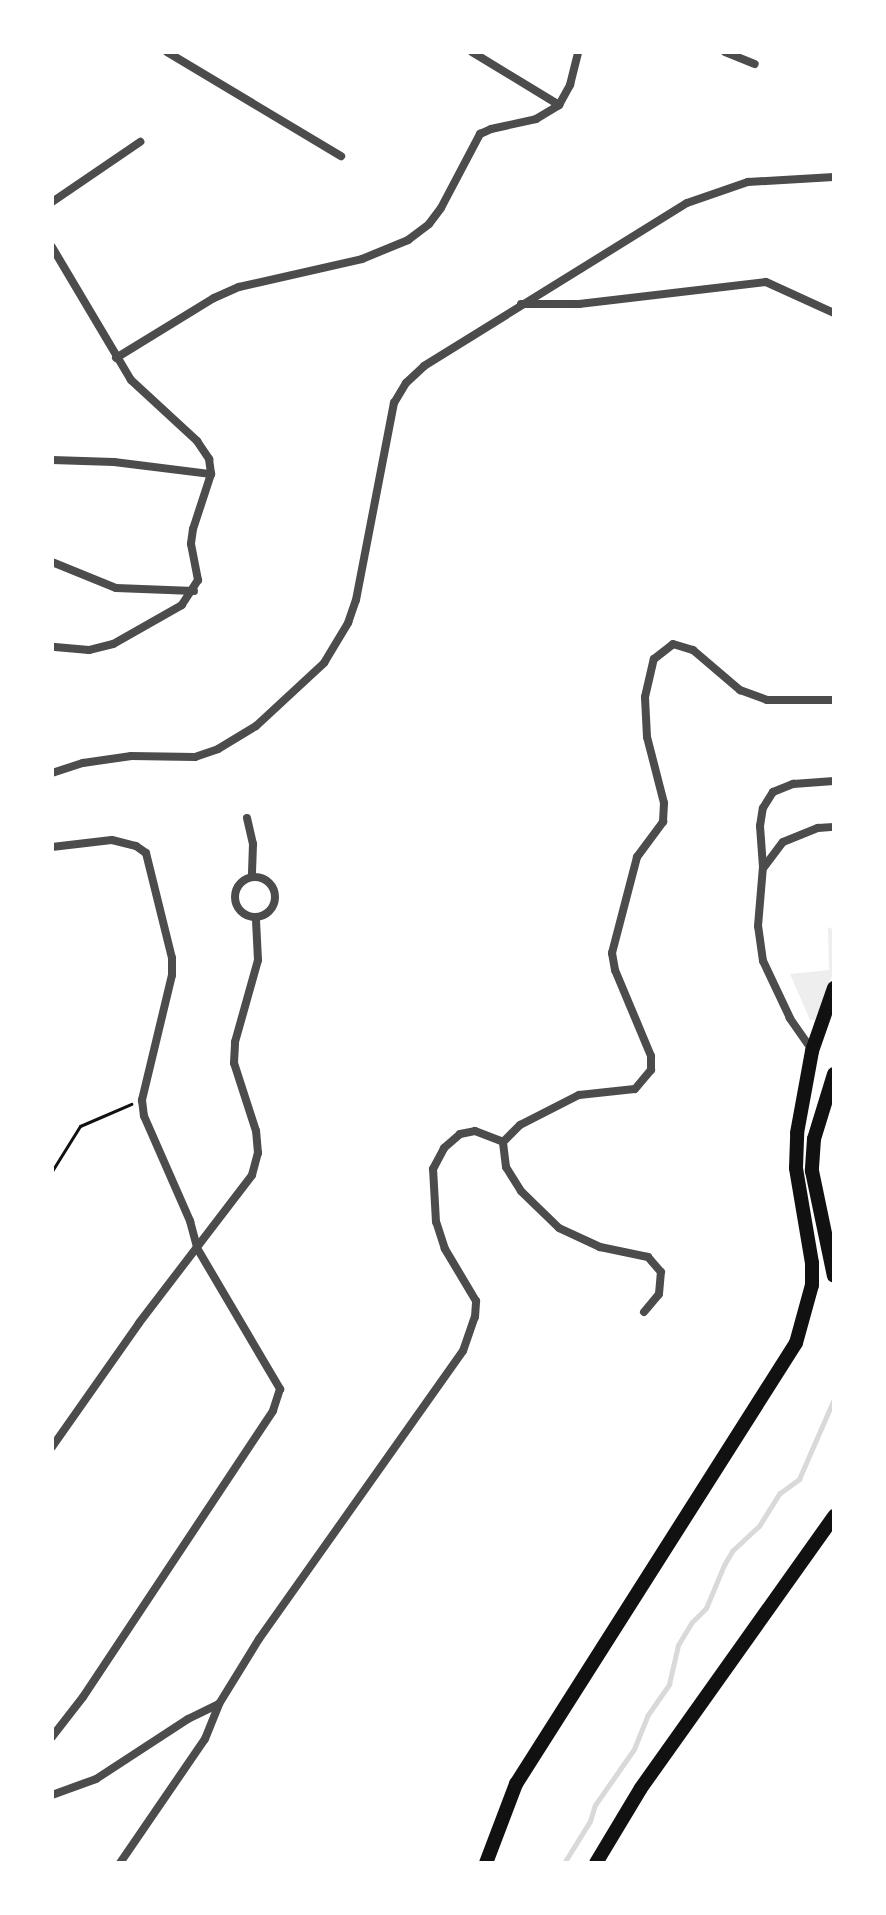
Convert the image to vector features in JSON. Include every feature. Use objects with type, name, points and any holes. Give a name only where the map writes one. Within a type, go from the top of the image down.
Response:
[{"type":"main road","points":[[486,1863],[516,1784],[796,1343],[812,1285],[807,1222],[796,1168],[797,1133],[812,1051],[834,988]]},
{"type":"main road","points":[[834,1074],[812,1152],[812,1171],[834,1276]]},
{"type":"main road","points":[[596,1863],[641,1788],[834,1516]]},
{"type":"street","points":[[167,52],[184,57],[341,156]]},
{"type":"street","points":[[472,52],[559,105]]},
{"type":"street","points":[[116,358],[214,298],[239,287],[362,259],[408,240],[429,224],[441,208],[470,147],[480,134],[536,119],[559,105],[570,85],[578,52]]},
{"type":"street","points":[[725,52],[755,64]]},
{"type":"street","points":[[52,202],[140,142]]},
{"type":"street","points":[[52,773],[83,763],[131,756],[195,757],[218,749],[256,726],[298,691],[324,663],[348,623],[356,600],[394,403],[406,383],[424,366],[687,203],[720,189],[748,182],[834,177]]},
{"type":"street","points":[[52,247],[131,380],[197,441],[209,459],[211,474],[193,529],[191,544],[198,567],[194,591],[182,605],[113,644],[89,650],[52,647]]},
{"type":"street","points":[[520,304],[579,304],[766,282],[833,308]]},
{"type":"street","points":[[52,460],[99,461],[211,474]]},
{"type":"street","points":[[52,562],[116,588],[194,591]]},
{"type":"street","points":[[503,1142],[520,1125],[579,1095],[635,1089],[651,1070],[651,1056],[615,970],[612,953],[637,857],[663,822],[664,803],[647,737],[645,697],[654,659],[673,644],[693,650],[740,690],[767,700],[834,700]]},
{"type":"street","points":[[812,1051],[790,1018],[763,961],[758,926],[763,867],[760,826],[763,808],[773,792],[793,784],[834,781]]},
{"type":"street","points":[[247,818],[254,854],[252,876]]},
{"type":"street","points":[[763,867],[783,842],[818,828],[834,827]]},
{"type":"street","points":[[52,847],[112,840],[136,846],[146,853],[172,958],[172,975],[142,1100],[149,1133],[190,1221],[197,1248],[276,1378],[279,1399],[83,1697],[52,1737]]},
{"type":"street","points":[[252,876],[267,881],[275,893],[273,906],[256,920],[239,909],[236,897],[243,880],[252,876]]},
{"type":"street","points":[[52,1447],[252,1175],[258,1153],[256,1131],[234,1063],[235,1042],[258,960],[256,920]]},
{"type":"street","points":[[120,1863],[205,1739],[219,1704],[259,1639],[463,1351],[475,1317],[476,1301],[445,1249],[436,1222],[433,1169],[444,1148],[460,1134],[475,1131],[503,1142]]},
{"type":"street","points":[[503,1142],[506,1167],[521,1191],[559,1228],[600,1247],[648,1257],[661,1272],[659,1294],[644,1312]]},
{"type":"street","points":[[52,1795],[96,1779],[188,1719],[219,1704]]},
{"type":"path","points":[[52,1171],[80,1126],[142,1100]]},
{"type":"shaded area","points":[[828,927],[834,930],[834,971],[815,1020],[810,1020],[790,974],[829,970]]},
{"type":"waterway","points":[[564,1863],[590,1821],[595,1805],[634,1749],[647,1716],[669,1684],[678,1645],[691,1623],[706,1608],[732,1551],[759,1526],[780,1493],[799,1479],[834,1399]]}]
